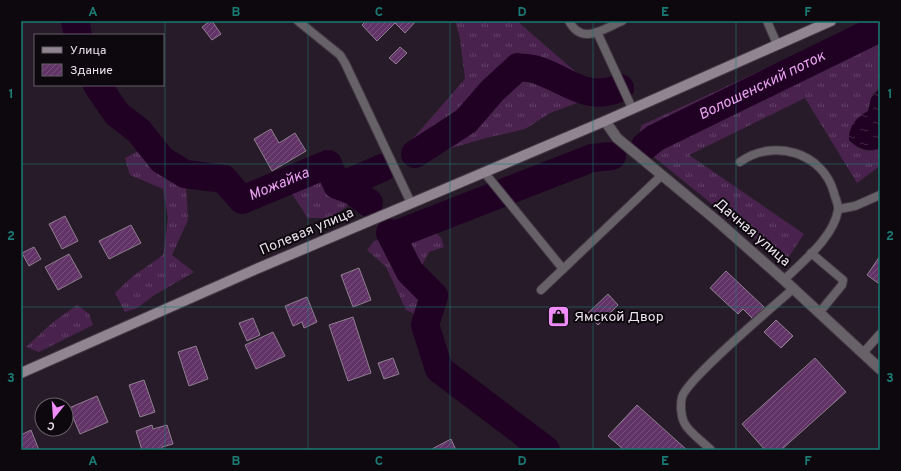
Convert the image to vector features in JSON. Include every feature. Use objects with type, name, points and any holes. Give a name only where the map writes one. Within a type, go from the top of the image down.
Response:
[{"type":"main road","name":"Полевая улица","points":[[21,373],[254,270],[605,120],[831,21]]},
{"type":"street","name":"Дачная улица","points":[[605,120],[618,138],[794,288],[880,370]]},
{"type":"lane","points":[[298,21],[340,56],[345,63],[411,203]]},
{"type":"lane","points":[[569,21],[575,31],[582,35],[589,35],[622,21]]},
{"type":"lane","points":[[767,21],[777,44]]},
{"type":"lane","points":[[596,32],[632,108]]},
{"type":"lane","points":[[740,162],[750,155],[768,151],[786,150],[803,156],[818,165],[832,184],[839,209],[834,223],[820,245],[784,280]]},
{"type":"lane","points":[[484,172],[563,269]]},
{"type":"lane","points":[[541,290],[662,175]]},
{"type":"lane","points":[[839,209],[855,206],[880,195]]},
{"type":"lane","points":[[812,253],[844,280],[842,285],[819,312]]},
{"type":"lane","points":[[711,450],[684,424],[682,397],[693,382],[712,363],[794,288]]},
{"type":"lane","points":[[863,353],[880,334]]},
{"type":"green space","points":[[455,21],[517,21],[585,80],[585,100],[550,113],[525,129],[486,138],[420,157],[409,150],[408,145],[465,79],[460,38]]},
{"type":"green space","points":[[880,21],[880,88],[873,94],[868,111],[863,114],[849,140],[863,150],[871,151],[880,148],[880,166],[857,183],[805,98],[689,155],[804,234],[786,261],[781,260],[643,148],[640,136],[642,125],[784,60]]},
{"type":"green space","points":[[159,140],[186,185],[188,220],[172,255],[194,272],[153,296],[137,308],[125,312],[115,293],[133,276],[163,255],[168,218],[163,189],[130,175],[125,158]]},
{"type":"green space","points":[[321,176],[348,193],[352,203],[330,218],[308,218],[292,194],[297,183]]},
{"type":"green space","points":[[432,228],[441,238],[444,247],[429,252],[422,265],[422,314],[415,314],[406,310],[386,267],[367,250],[374,241]]},
{"type":"green space","points":[[77,305],[89,314],[93,325],[39,352],[26,347],[52,323]]},
{"type":"water","points":[[880,88],[880,148],[867,150],[849,140],[850,130],[854,122],[868,111],[871,98]]},
{"type":"building","points":[[212,21],[221,34],[212,40],[202,27]]},
{"type":"building","points":[[366,21],[416,21],[405,33],[395,23],[377,41],[362,25]]},
{"type":"building","points":[[400,47],[407,53],[396,64],[389,58]]},
{"type":"building","points":[[271,129],[279,143],[295,133],[306,151],[272,171],[254,139]]},
{"type":"building","points":[[65,216],[78,241],[62,249],[49,224]]},
{"type":"building","points":[[131,225],[141,243],[109,259],[99,241]]},
{"type":"building","points":[[34,247],[41,259],[29,266],[22,253]]},
{"type":"building","points":[[69,254],[82,277],[58,290],[45,267]]},
{"type":"building","points":[[880,256],[880,281],[878,283],[867,275]]},
{"type":"building","points":[[359,268],[371,300],[353,307],[341,275]]},
{"type":"building","points":[[726,271],[764,307],[753,319],[743,309],[738,314],[710,288]]},
{"type":"building","points":[[608,294],[618,305],[598,325],[587,314]]},
{"type":"building","points":[[307,297],[317,322],[304,328],[302,322],[293,326],[285,306]]},
{"type":"building","points":[[353,317],[371,373],[348,381],[329,325]]},
{"type":"building","points":[[253,318],[260,335],[247,341],[239,323]]},
{"type":"building","points":[[776,320],[793,336],[781,348],[764,332]]},
{"type":"building","points":[[273,332],[285,356],[256,369],[245,345]]},
{"type":"building","points":[[196,346],[208,379],[189,386],[178,352]]},
{"type":"building","points":[[393,358],[399,374],[384,379],[378,363]]},
{"type":"building","points":[[815,358],[846,392],[781,450],[765,450],[742,424]]},
{"type":"building","points":[[144,380],[155,412],[140,417],[129,385]]},
{"type":"building","points":[[97,396],[108,422],[80,434],[74,420],[74,406]]},
{"type":"building","points":[[637,405],[687,450],[624,450],[608,436]]},
{"type":"building","points":[[152,425],[153,429],[167,425],[173,444],[162,447],[162,450],[142,450],[136,431]]},
{"type":"building","points":[[31,430],[39,450],[21,450],[21,435]]},
{"type":"building","points":[[451,439],[456,450],[430,450]]},
{"type":"waterway","name":"Можайка","points":[[75,21],[78,34]]},
{"type":"waterway","name":"Волошенский поток","points":[[645,146],[655,138],[880,28]]},
{"type":"waterway","points":[[415,154],[466,121],[492,91],[518,67],[537,70],[588,91],[598,93],[609,92],[620,88]]},
{"type":"waterway","name":"Можайка","points":[[98,86],[117,114],[139,131],[162,160],[185,174],[224,179],[242,200],[328,164],[337,185],[353,191],[369,203]]},
{"type":"waterway","name":"Волошенский поток","points":[[392,236],[592,158],[612,156]]},
{"type":"waterway","points":[[340,186],[382,168]]},
{"type":"waterway","name":"Можайка","points":[[390,233],[410,272],[434,296],[425,325],[439,369],[546,450]]},
{"type":"place","name":"Ямской Двор","points":[[558,317]]}]
